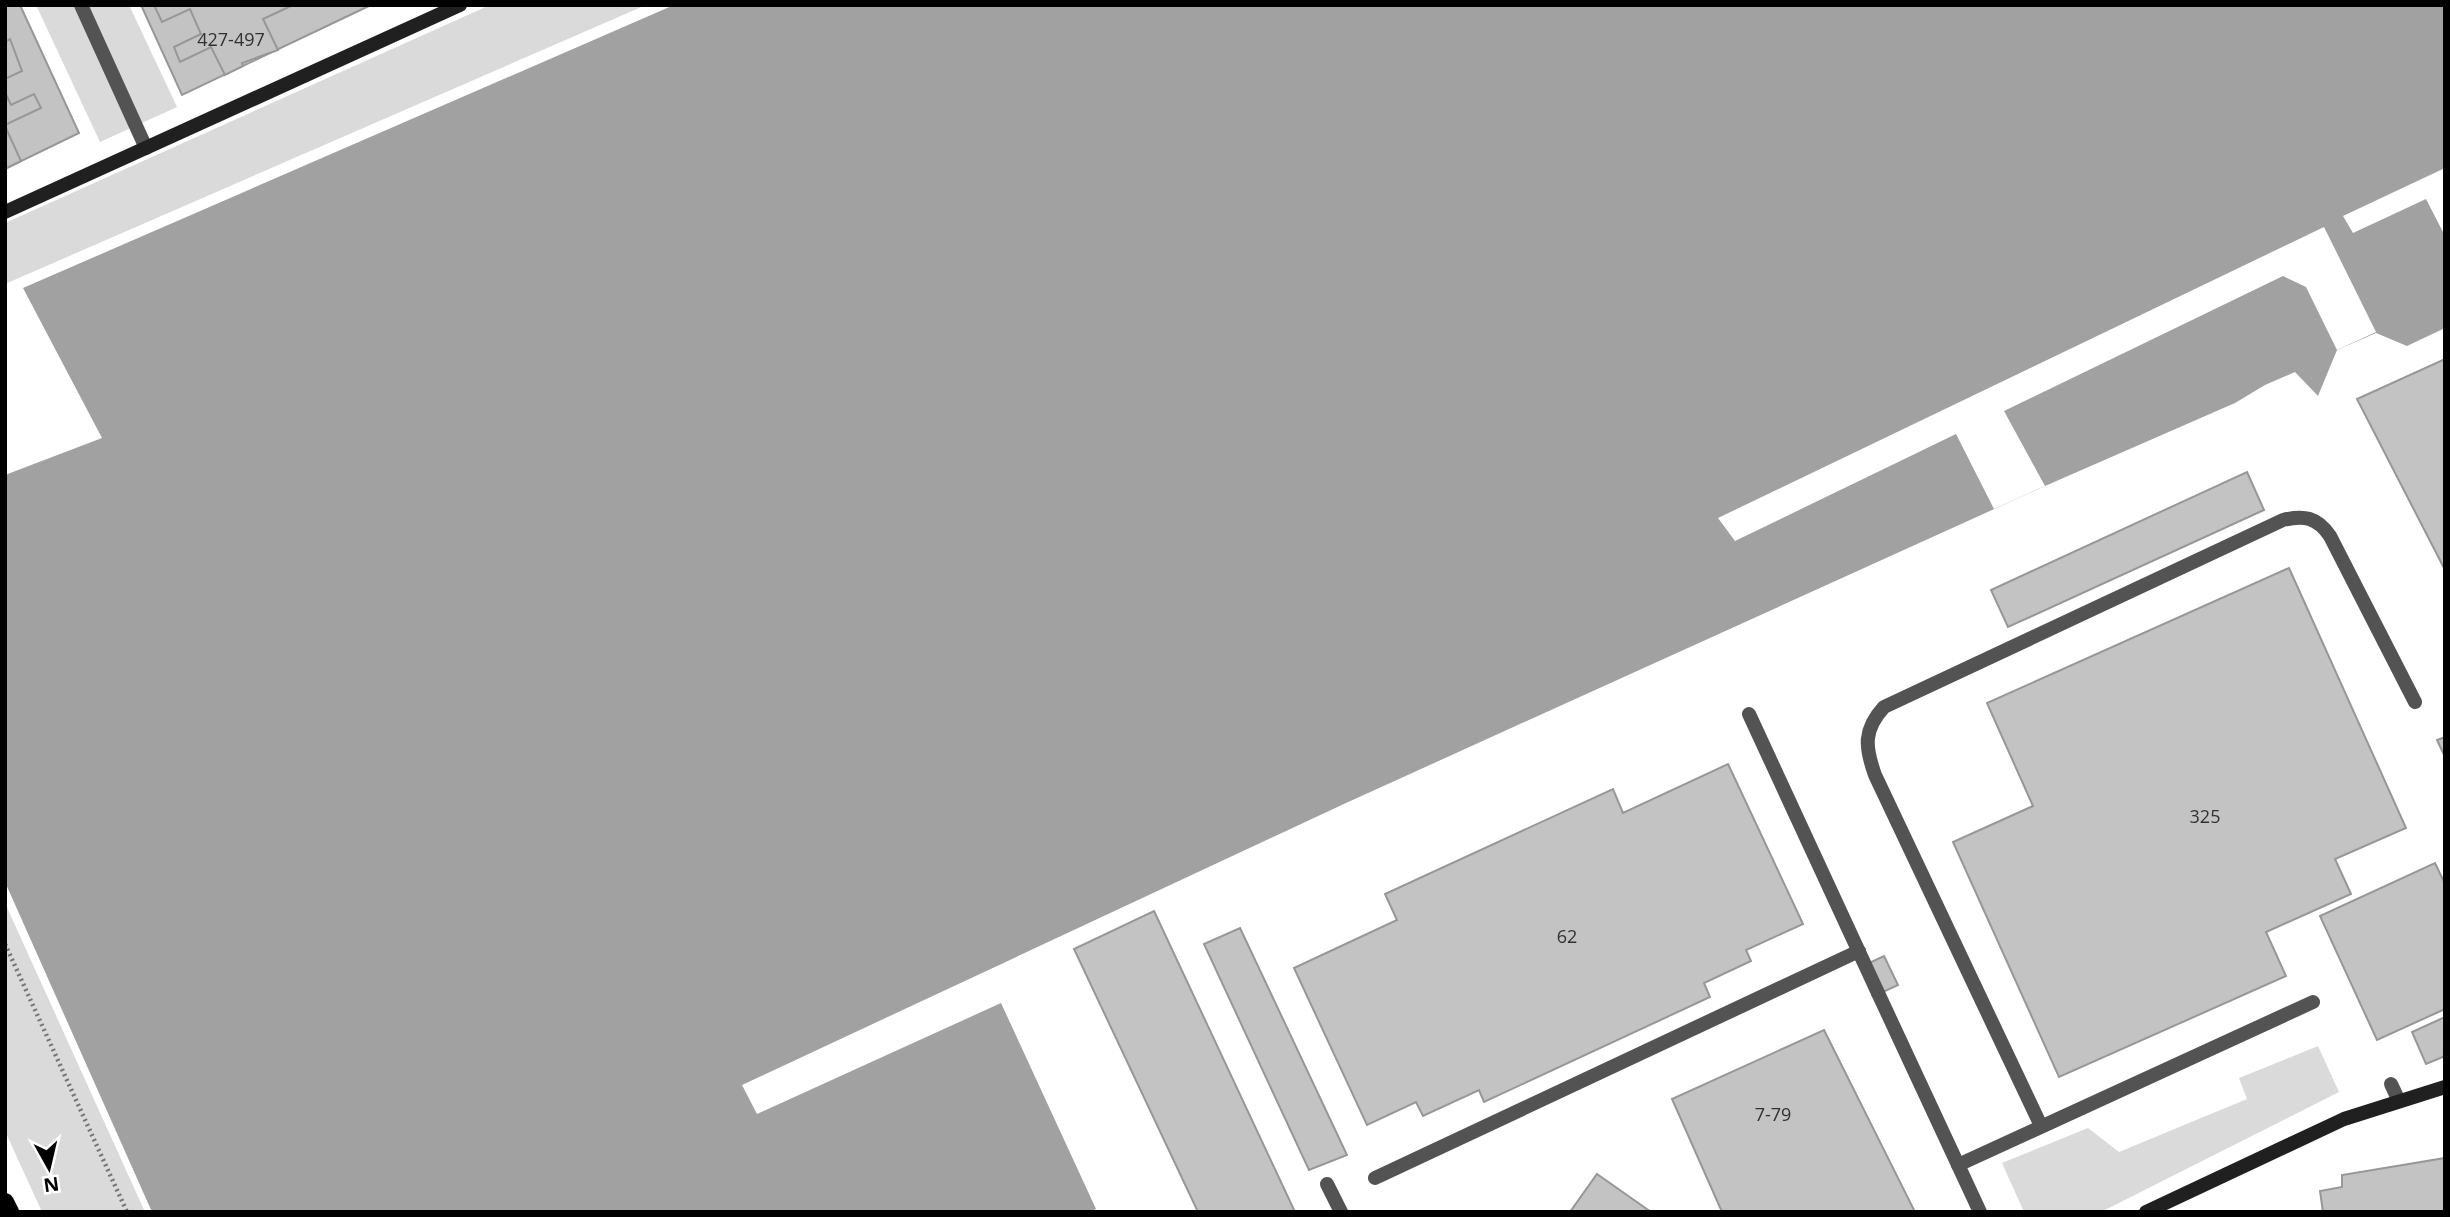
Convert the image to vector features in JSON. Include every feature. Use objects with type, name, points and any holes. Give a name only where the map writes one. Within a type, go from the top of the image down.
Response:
[{"type":"main road","points":[[5,1202],[10,1212]]},
{"type":"street","points":[[81,5],[146,148]]},
{"type":"street","points":[[5,212],[460,5]]},
{"type":"street","points":[[2041,1126],[1874,775],[1867,753],[1867,732],[1871,720],[1884,707],[1896,701],[2283,520],[2298,516],[2323,525],[2330,536],[2415,702]]},
{"type":"street","points":[[1748,714],[1980,1212]]},
{"type":"street","points":[[1375,1178],[1859,951]]},
{"type":"street","points":[[1958,1165],[2313,1002]]},
{"type":"street","points":[[2391,1084],[2399,1099]]},
{"type":"street","points":[[2146,1212],[2344,1119],[2399,1099],[2445,1087]]},
{"type":"street","points":[[1327,1184],[1341,1212]]},
{"type":"path","points":[[5,944],[127,1212]]},
{"type":"shaded area","points":[[36,5],[129,5],[177,107],[100,142]]},
{"type":"shaded area","points":[[490,5],[646,5],[5,284],[5,223]]},
{"type":"shaded area","points":[[674,5],[2445,5],[2445,328],[2407,346],[2376,333],[2337,350],[2318,396],[2295,372],[2265,385],[2235,403],[2045,486],[1346,803],[742,1085],[757,1114],[1001,1003],[1096,1209],[1090,1212],[152,1212],[5,882],[5,475],[102,438],[23,288]]},
{"type":"shaded area","points":[[5,903],[145,1212],[42,1212],[5,1131]]},
{"type":"shaded area","points":[[2318,1046],[2339,1092],[2101,1212],[2024,1212],[2002,1163],[2088,1128],[2119,1152],[2247,1099],[2239,1078]]},
{"type":"pier","points":[[2445,168],[2445,236],[2426,199],[2353,233],[2343,216]]},
{"type":"pier","points":[[2324,227],[2376,332],[2337,350],[2306,287],[2283,276],[2004,411],[2045,486],[1994,509],[1956,434],[1735,541],[1718,518]]},
{"type":"building","points":[[5,5],[20,5],[79,133],[5,169]]},
{"type":"building","points":[[141,5],[371,5],[182,95]]},
{"type":"building","points":[[154,5],[293,5],[263,19],[278,50],[242,63],[243,66],[225,75],[211,47],[180,62],[174,47],[201,34],[190,9],[162,22]]},
{"type":"building","points":[[10,39],[22,71],[5,79],[5,42]]},
{"type":"building","points":[[5,92],[11,105],[34,94],[41,108],[5,125]]},
{"type":"building","points":[[5,126],[21,161],[5,169]]},
{"type":"building","points":[[2445,359],[2445,570],[2357,399]]},
{"type":"building","points":[[2247,472],[2264,510],[2008,627],[1991,590]]},
{"type":"building","points":[[2289,568],[2406,828],[2335,859],[2351,894],[2266,932],[2286,976],[2059,1077],[1953,842],[2033,806],[1987,703]]},
{"type":"building","points":[[2445,737],[2445,757],[2437,740]]},
{"type":"building","points":[[1728,764],[1803,924],[1746,950],[1751,961],[1704,983],[1710,997],[1484,1102],[1479,1090],[1423,1116],[1416,1102],[1367,1125],[1294,968],[1397,920],[1385,894],[1613,789],[1623,813]]},
{"type":"building","points":[[2435,863],[2445,884],[2445,1009],[2377,1040],[2320,916]]},
{"type":"building","points":[[1154,911],[1295,1212],[1198,1212],[1074,949]]},
{"type":"building","points":[[1240,928],[1347,1155],[1309,1170],[1204,944]]},
{"type":"building","points":[[1884,956],[1898,985],[1881,993],[1867,964]]},
{"type":"building","points":[[2445,1017],[2445,1056],[2426,1064],[2412,1032]]},
{"type":"building","points":[[1824,1030],[1915,1212],[1722,1212],[1672,1099]]},
{"type":"building","points":[[2445,1158],[2445,1212],[2323,1212],[2320,1191],[2342,1187],[2342,1175]]},
{"type":"building","points":[[1597,1174],[1651,1212],[1570,1212]]}]
